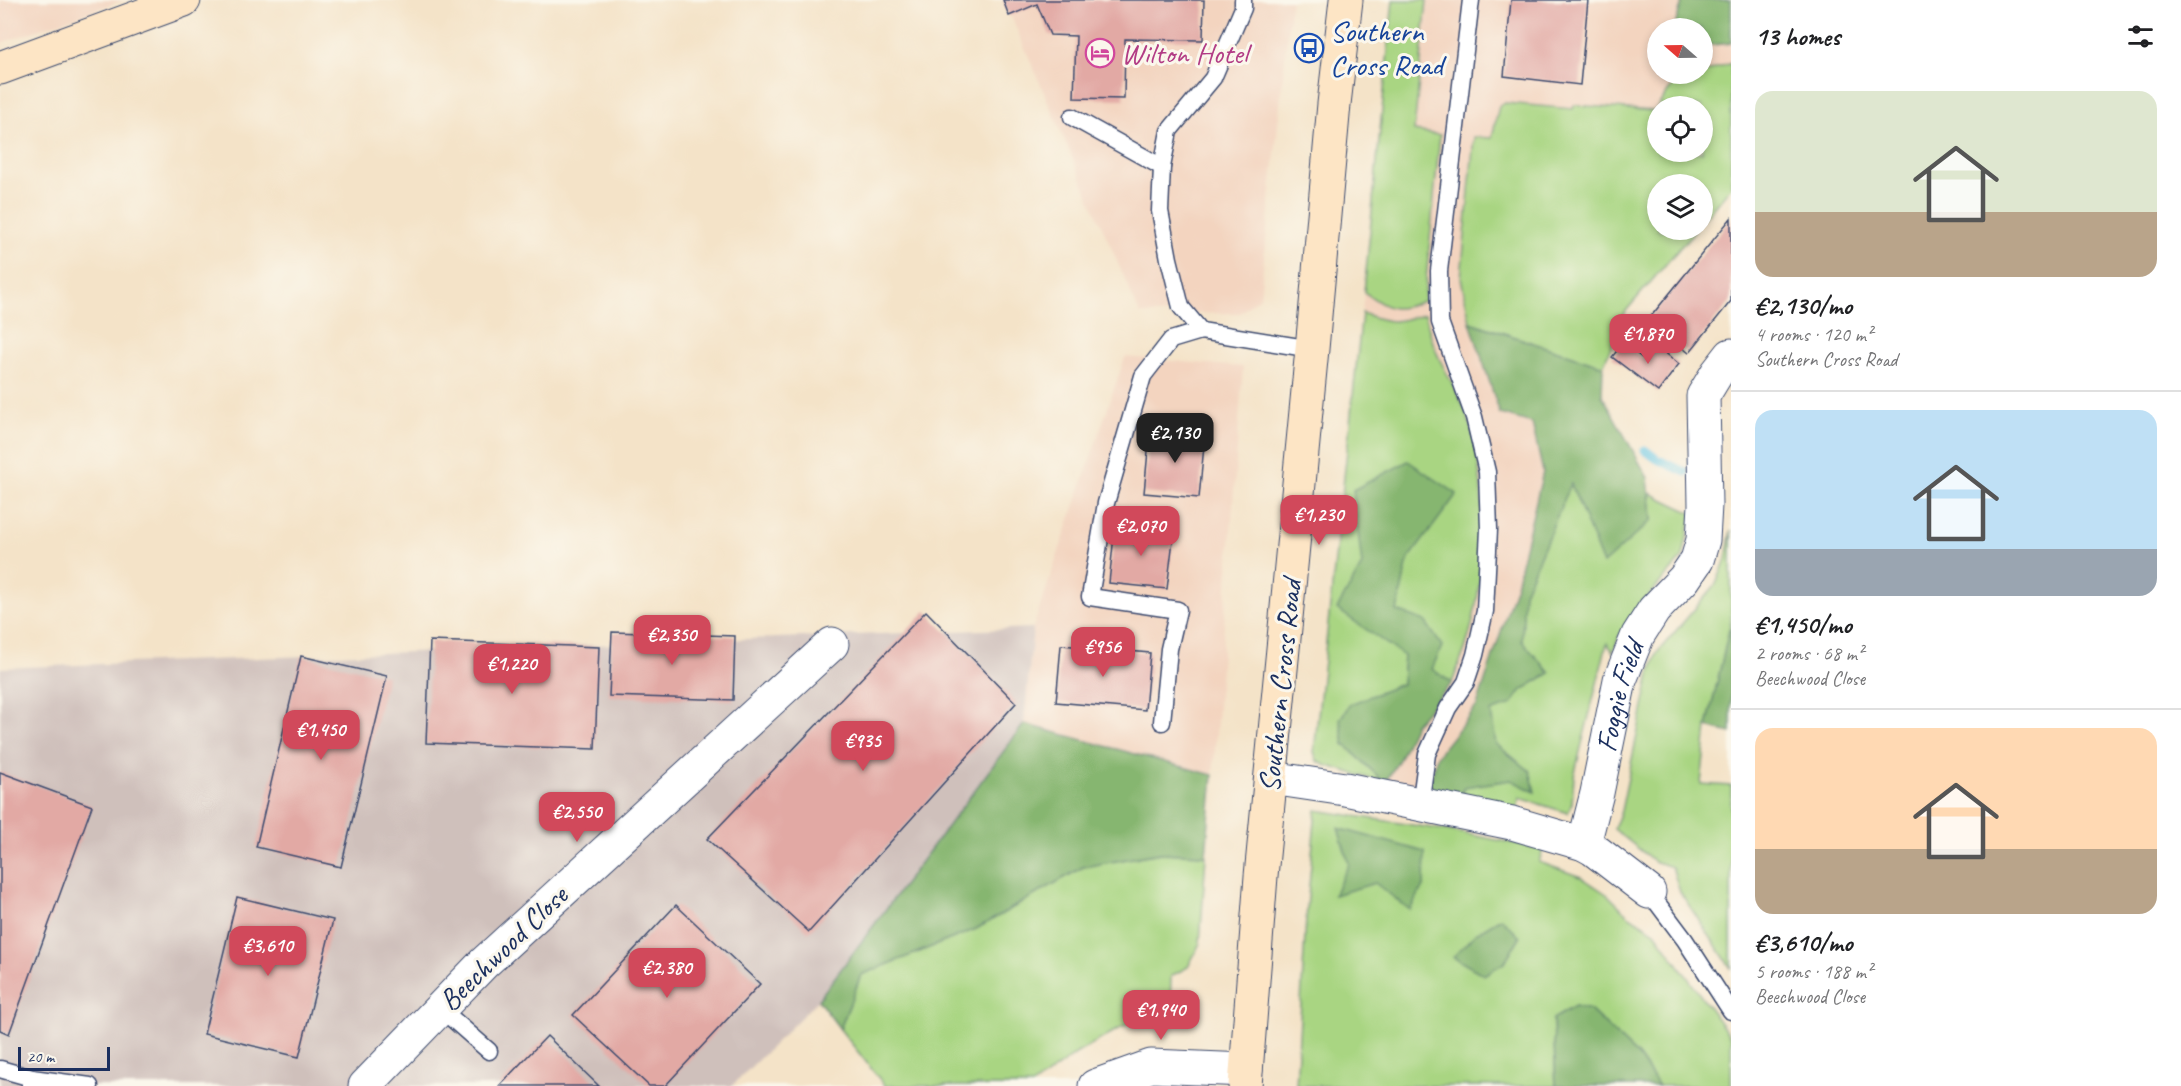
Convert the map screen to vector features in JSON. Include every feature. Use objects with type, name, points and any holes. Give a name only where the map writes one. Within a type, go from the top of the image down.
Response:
[{"type":"main road","points":[[0,69],[183,0]]},
{"type":"main road","name":"Southern Cross Road","points":[[1245,1078],[1334,104],[1346,0]]},
{"type":"street","name":"Foggie Field","points":[[1584,844],[1624,671],[1638,635],[1654,610],[1684,579],[1698,560],[1703,540],[1705,505],[1704,396],[1731,355]]},
{"type":"street","name":"Beechwood Close","points":[[365,1086],[484,963],[832,644]]},
{"type":"street","points":[[1271,778],[1345,789],[1512,823],[1584,844],[1649,892]]},
{"type":"street","points":[[1095,1086],[1151,1066],[1245,1078]]},
{"type":"lane","points":[[1201,331],[1181,307],[1169,258],[1160,210],[1162,167],[1169,131],[1213,78],[1243,8],[1243,0]]},
{"type":"lane","points":[[1420,806],[1427,754],[1448,708],[1466,682],[1485,611],[1489,529],[1487,472],[1474,417],[1440,322],[1439,271],[1471,0]]},
{"type":"lane","points":[[1072,117],[1162,167]]},
{"type":"lane","points":[[1162,722],[1169,649],[1178,610],[1090,597],[1107,503],[1143,376],[1171,340],[1201,331],[1312,350]]},
{"type":"lane","points":[[1649,892],[1685,940],[1731,1011]]},
{"type":"lane","points":[[440,1008],[489,1051]]},
{"type":"lane","points":[[0,1069],[31,1082],[90,1086]]},
{"type":"shaded area","points":[[0,0],[124,0],[0,43]]},
{"type":"shaded area","points":[[1004,0],[1291,0],[1260,297],[1240,313],[1140,314]]},
{"type":"shaded area","points":[[1393,0],[1731,0],[1731,187],[1713,208],[1713,174],[1647,174],[1647,240],[1686,240],[1626,311],[1603,366],[1602,395],[1461,801],[1325,765],[1317,761],[1314,752],[1362,313]]},
{"type":"shaded area","points":[[1125,357],[1243,367],[1213,775],[1024,724],[1033,628]]},
{"type":"shaded area","points":[[1033,628],[1024,724],[818,1000],[732,1086],[0,1086],[0,668]]},
{"type":"green space","points":[[1393,0],[1427,0],[1414,131],[1440,135],[1424,301],[1398,308],[1387,306],[1364,292]]},
{"type":"green space","points":[[1683,0],[1731,0],[1731,43],[1713,45],[1713,18],[1677,18]]},
{"type":"green space","points":[[1731,63],[1731,187],[1713,208],[1713,174],[1647,174],[1647,240],[1686,240],[1626,311],[1603,366],[1470,322],[1461,278],[1474,137],[1492,138],[1499,106],[1505,103],[1573,109],[1574,105],[1647,110],[1647,162],[1713,162],[1713,96],[1665,96],[1674,84],[1713,84],[1713,70]]},
{"type":"green space","points":[[1362,313],[1393,321],[1425,314],[1436,350],[1467,415],[1474,441],[1482,501],[1478,594],[1465,649],[1452,683],[1404,656],[1402,684],[1351,704],[1341,719],[1344,744],[1385,783],[1325,765],[1317,761],[1314,752]]},
{"type":"green space","points":[[1470,322],[1603,366],[1602,395],[1648,478],[1652,520],[1603,564],[1571,484],[1524,593],[1522,641],[1550,673],[1522,690],[1512,704],[1491,712],[1496,744],[1530,771],[1535,792],[1511,780],[1464,787],[1461,801],[1428,789],[1437,756],[1477,706],[1516,585],[1543,472],[1532,423],[1500,414]]},
{"type":"green space","points":[[1408,461],[1457,494],[1408,560],[1397,611],[1425,621],[1442,646],[1432,669],[1452,683],[1415,724],[1400,758],[1385,783],[1344,744],[1340,719],[1350,704],[1402,684],[1404,656],[1337,609],[1362,565],[1353,490]]},
{"type":"green space","points":[[1571,483],[1652,520],[1650,493],[1692,513],[1683,557],[1635,611],[1620,634],[1613,652],[1607,643],[1574,776],[1572,803],[1568,813],[1520,798],[1517,808],[1461,801],[1524,573]]},
{"type":"green space","points":[[1731,530],[1731,622],[1707,727],[1701,784],[1731,786],[1731,968],[1680,892],[1672,867],[1654,861],[1614,829],[1621,811],[1650,674],[1657,653],[1716,584],[1726,559]]},
{"type":"green space","points":[[1731,622],[1731,733],[1707,727]]},
{"type":"green space","points":[[1024,724],[1213,775],[1206,855],[1160,853],[1083,867],[976,929],[861,975],[840,1029],[818,1000]]},
{"type":"green space","points":[[1316,810],[1451,831],[1543,849],[1539,862],[1581,877],[1608,895],[1628,915],[1655,932],[1731,1038],[1731,1086],[1659,1086],[1639,1057],[1590,1010],[1575,1006],[1553,1019],[1556,1086],[1296,1086],[1306,919]]},
{"type":"green space","points":[[1338,828],[1425,852],[1424,885],[1410,910],[1375,883],[1334,895],[1349,864]]},
{"type":"green space","points":[[1160,853],[1206,855],[1200,943],[1188,967],[1171,976],[1170,1009],[1146,1013],[1077,1053],[1032,1086],[885,1086],[840,1029],[861,975],[976,929],[1083,867]]},
{"type":"green space","points":[[1501,918],[1520,937],[1504,963],[1484,975],[1453,957],[1476,933]]},
{"type":"green space","points":[[1575,1006],[1590,1010],[1639,1057],[1659,1086],[1556,1086],[1553,1019]]},
{"type":"building","name":"Wilton Hotel","points":[[1003,0],[1204,0],[1203,40],[1125,39],[1124,99],[1074,98],[1076,36],[1050,35],[1037,4],[1009,16]]},
{"type":"building","points":[[1511,0],[1588,0],[1580,85],[1504,76]]},
{"type":"building","points":[[1731,218],[1731,301],[1689,353],[1648,320]]},
{"type":"building","points":[[1623,343],[1642,358],[1653,343],[1679,364],[1658,392],[1612,357]]},
{"type":"building","points":[[1150,430],[1205,435],[1199,498],[1144,493]]},
{"type":"building","points":[[1115,526],[1174,532],[1167,589],[1109,583]]},
{"type":"building","points":[[926,611],[1016,703],[809,932],[707,839]]},
{"type":"building","points":[[612,632],[735,636],[733,700],[609,696]]},
{"type":"building","points":[[430,641],[599,647],[595,749],[426,743]]},
{"type":"building","points":[[1061,645],[1150,653],[1145,710],[1056,702]]},
{"type":"building","points":[[301,656],[387,676],[341,867],[256,847]]},
{"type":"building","points":[[0,772],[92,806],[9,1034],[0,1030]]},
{"type":"building","points":[[237,897],[333,920],[299,1057],[204,1034]]},
{"type":"building","points":[[676,905],[760,984],[665,1086],[649,1086],[573,1015]]},
{"type":"building","points":[[547,1036],[599,1086],[499,1086]]},
{"type":"waterway","points":[[1645,450],[1657,459],[1685,472]]},
{"type":"place","name":"Southern Cross Road","points":[[1309,48]]},
{"type":"place","name":"Wilton Hotel","points":[[1100,53]]}]
